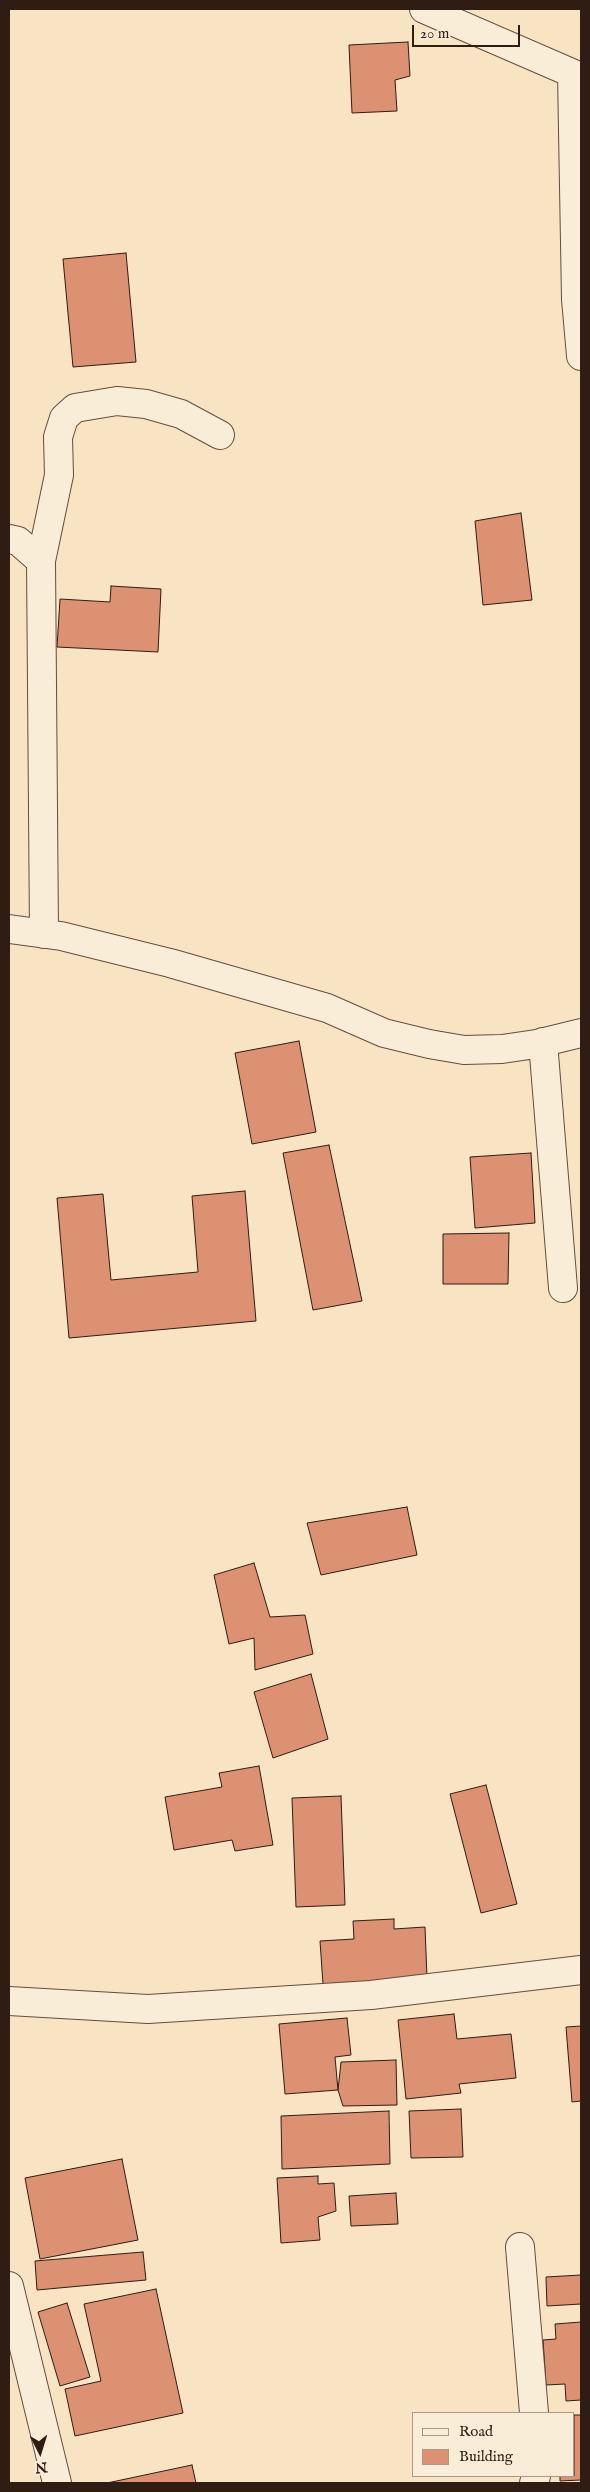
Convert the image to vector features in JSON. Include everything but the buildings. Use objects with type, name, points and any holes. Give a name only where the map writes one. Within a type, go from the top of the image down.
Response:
[{"type":"street","points":[[424,9],[577,75],[576,299],[581,356]]},
{"type":"street","points":[[44,934],[41,560],[58,475],[59,431],[64,418],[75,408],[117,401],[146,404],[181,414],[220,435]]},
{"type":"street","points":[[9,539],[18,540],[41,560]]},
{"type":"street","points":[[9,929],[61,936],[170,963],[327,1008],[384,1033],[429,1044],[464,1050],[502,1049],[581,1033]]},
{"type":"street","points":[[543,1042],[563,1288]]},
{"type":"street","points":[[9,2001],[148,2009],[371,1995],[581,1970]]},
{"type":"street","points":[[520,2247],[534,2412]]},
{"type":"street","points":[[9,2286],[57,2483]]}]
